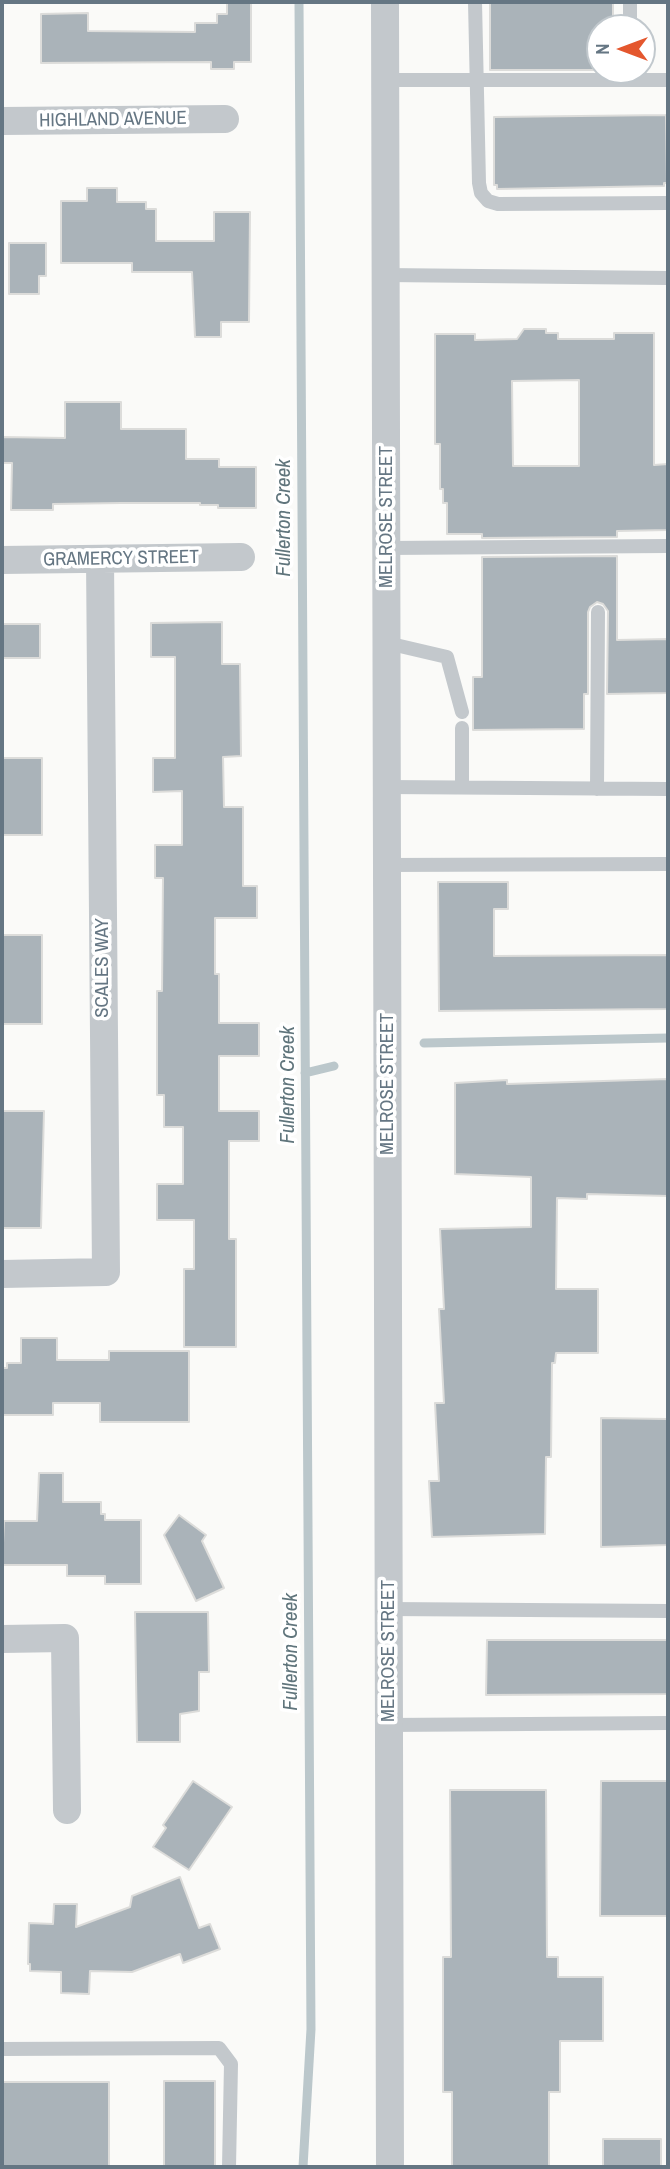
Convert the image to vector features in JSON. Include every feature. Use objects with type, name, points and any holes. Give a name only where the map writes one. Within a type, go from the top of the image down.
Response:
[{"type":"street","name":"MELROSE STREET","points":[[384,2],[390,2167]]},
{"type":"street","name":"HIGHLAND AVENUE","points":[[2,121],[225,119]]},
{"type":"street","name":"GRAMERCY STREET","points":[[2,560],[241,557]]},
{"type":"street","name":"SCALES WAY","points":[[2,1274],[106,1272],[100,559]]},
{"type":"street","points":[[2,1639],[65,1638],[67,1810]]},
{"type":"lane","points":[[475,2],[479,183],[481,193],[488,201],[498,204],[668,203]]},
{"type":"lane","points":[[385,80],[586,76]]},
{"type":"lane","points":[[386,275],[668,278]]},
{"type":"lane","points":[[387,548],[668,546]]},
{"type":"lane","points":[[597,789],[598,612]]},
{"type":"lane","points":[[387,643],[447,657],[462,712]]},
{"type":"lane","points":[[462,728],[462,787]]},
{"type":"lane","points":[[387,787],[668,789]]},
{"type":"lane","points":[[387,865],[668,864]]},
{"type":"lane","points":[[389,1609],[668,1611]]},
{"type":"lane","points":[[389,1726],[668,1723]]},
{"type":"lane","points":[[2,2049],[219,2048],[231,2064],[229,2167]]},
{"type":"building","points":[[227,2],[251,2],[251,62],[234,62],[234,69],[211,69],[211,62],[41,63],[41,14],[88,13],[88,31],[195,32],[195,23],[217,23],[217,14],[227,14]]},
{"type":"building","points":[[490,2],[613,2],[613,14],[586,14],[586,70],[490,70]]},
{"type":"building","points":[[666,115],[667,183],[664,183],[664,186],[497,189],[497,185],[494,185],[494,117]]},
{"type":"building","points":[[87,188],[117,188],[117,202],[146,202],[146,209],[156,209],[156,241],[214,241],[214,212],[250,212],[249,322],[221,322],[221,337],[195,337],[192,272],[132,272],[132,263],[61,263],[61,201],[87,201]]},
{"type":"building","points":[[9,243],[46,243],[46,276],[39,276],[39,294],[9,294]]},
{"type":"building","points":[[524,329],[546,329],[546,333],[558,333],[558,339],[614,339],[614,333],[654,333],[654,465],[668,464],[668,530],[617,531],[617,537],[482,538],[482,534],[447,534],[447,503],[443,503],[443,489],[440,489],[440,444],[435,444],[435,334],[475,334],[475,340],[517,339]],"holes":[[[579,380],[579,466],[513,466],[512,381]]]},
{"type":"building","points":[[65,402],[121,402],[121,429],[186,429],[186,459],[219,459],[219,467],[256,467],[256,508],[218,508],[218,505],[200,503],[121,503],[53,504],[53,510],[11,510],[12,463],[2,463],[2,437],[65,438]]},
{"type":"building","points":[[617,556],[617,640],[668,639],[668,693],[607,694],[608,611],[603,604],[597,602],[588,612],[588,694],[584,694],[584,729],[473,730],[473,677],[482,677],[482,557]]},
{"type":"building","points":[[222,622],[222,664],[240,664],[241,756],[223,757],[224,807],[243,807],[243,886],[257,886],[257,918],[215,918],[215,974],[219,974],[219,1023],[259,1023],[259,1056],[219,1056],[219,1111],[259,1111],[259,1141],[229,1141],[229,1239],[236,1239],[236,1347],[184,1347],[184,1269],[194,1269],[194,1220],[157,1220],[157,1184],[183,1184],[183,1127],[164,1127],[164,1095],[157,1095],[157,991],[162,991],[163,878],[155,878],[155,845],[182,845],[182,791],[153,792],[153,758],[175,758],[175,657],[151,657],[151,623]]},
{"type":"building","points":[[2,624],[40,624],[40,658],[2,658]]},
{"type":"building","points":[[2,758],[42,758],[42,835],[2,835]]},
{"type":"building","points":[[438,882],[508,882],[508,909],[494,909],[494,956],[668,955],[668,1009],[439,1011]]},
{"type":"building","points":[[2,935],[42,935],[42,1024],[2,1024]]},
{"type":"building","points":[[668,1079],[668,1196],[587,1194],[587,1199],[557,1198],[556,1289],[598,1289],[598,1353],[556,1353],[555,1363],[552,1363],[551,1457],[546,1457],[545,1534],[432,1537],[429,1481],[439,1481],[435,1403],[444,1403],[439,1309],[444,1309],[440,1229],[531,1227],[531,1177],[455,1174],[455,1083]]},
{"type":"building","points":[[2,1111],[44,1111],[41,1228],[2,1228]]},
{"type":"building","points":[[21,1338],[57,1338],[57,1360],[109,1360],[109,1351],[189,1351],[189,1422],[100,1422],[100,1403],[53,1403],[53,1415],[2,1415],[2,1368],[7,1368],[7,1363],[21,1363]]},
{"type":"building","points":[[601,1418],[667,1419],[667,1545],[601,1547]]},
{"type":"building","points":[[39,1473],[63,1473],[63,1502],[101,1502],[101,1514],[105,1514],[105,1520],[141,1520],[141,1584],[105,1584],[105,1576],[67,1576],[67,1565],[2,1565],[4,1521],[37,1521]]},
{"type":"building","points":[[179,1515],[206,1535],[202,1541],[224,1588],[196,1601],[164,1535]]},
{"type":"building","points":[[135,1612],[208,1612],[209,1672],[199,1672],[199,1711],[180,1714],[180,1742],[137,1742]]},
{"type":"building","points":[[487,1640],[668,1640],[668,1694],[486,1695]]},
{"type":"building","points":[[193,1781],[232,1807],[189,1870],[153,1847],[166,1828],[163,1825]]},
{"type":"building","points":[[601,1781],[667,1781],[667,1916],[600,1916]]},
{"type":"building","points":[[450,1790],[546,1790],[547,1957],[558,1957],[558,1977],[603,1977],[603,2041],[560,2041],[560,2092],[549,2092],[549,2167],[452,2167],[452,2092],[443,2092],[443,1957],[451,1957]]},
{"type":"building","points":[[180,1877],[199,1928],[210,1924],[220,1949],[183,1963],[180,1954],[132,1972],[90,1971],[89,1994],[61,1993],[61,1972],[30,1971],[29,1923],[53,1924],[54,1904],[77,1904],[76,1927],[130,1907],[132,1896]]},
{"type":"building","points":[[164,2081],[215,2081],[215,2167],[164,2167]]},
{"type":"building","points":[[2,2082],[109,2082],[109,2167],[2,2167]]},
{"type":"building","points":[[603,2139],[661,2139],[661,2167],[603,2167]]},
{"type":"waterway","name":"Fullerton Creek","points":[[299,2],[311,2029],[303,2167]]},
{"type":"waterway","points":[[424,1043],[668,1038]]},
{"type":"waterway","points":[[305,1073],[334,1066]]}]
